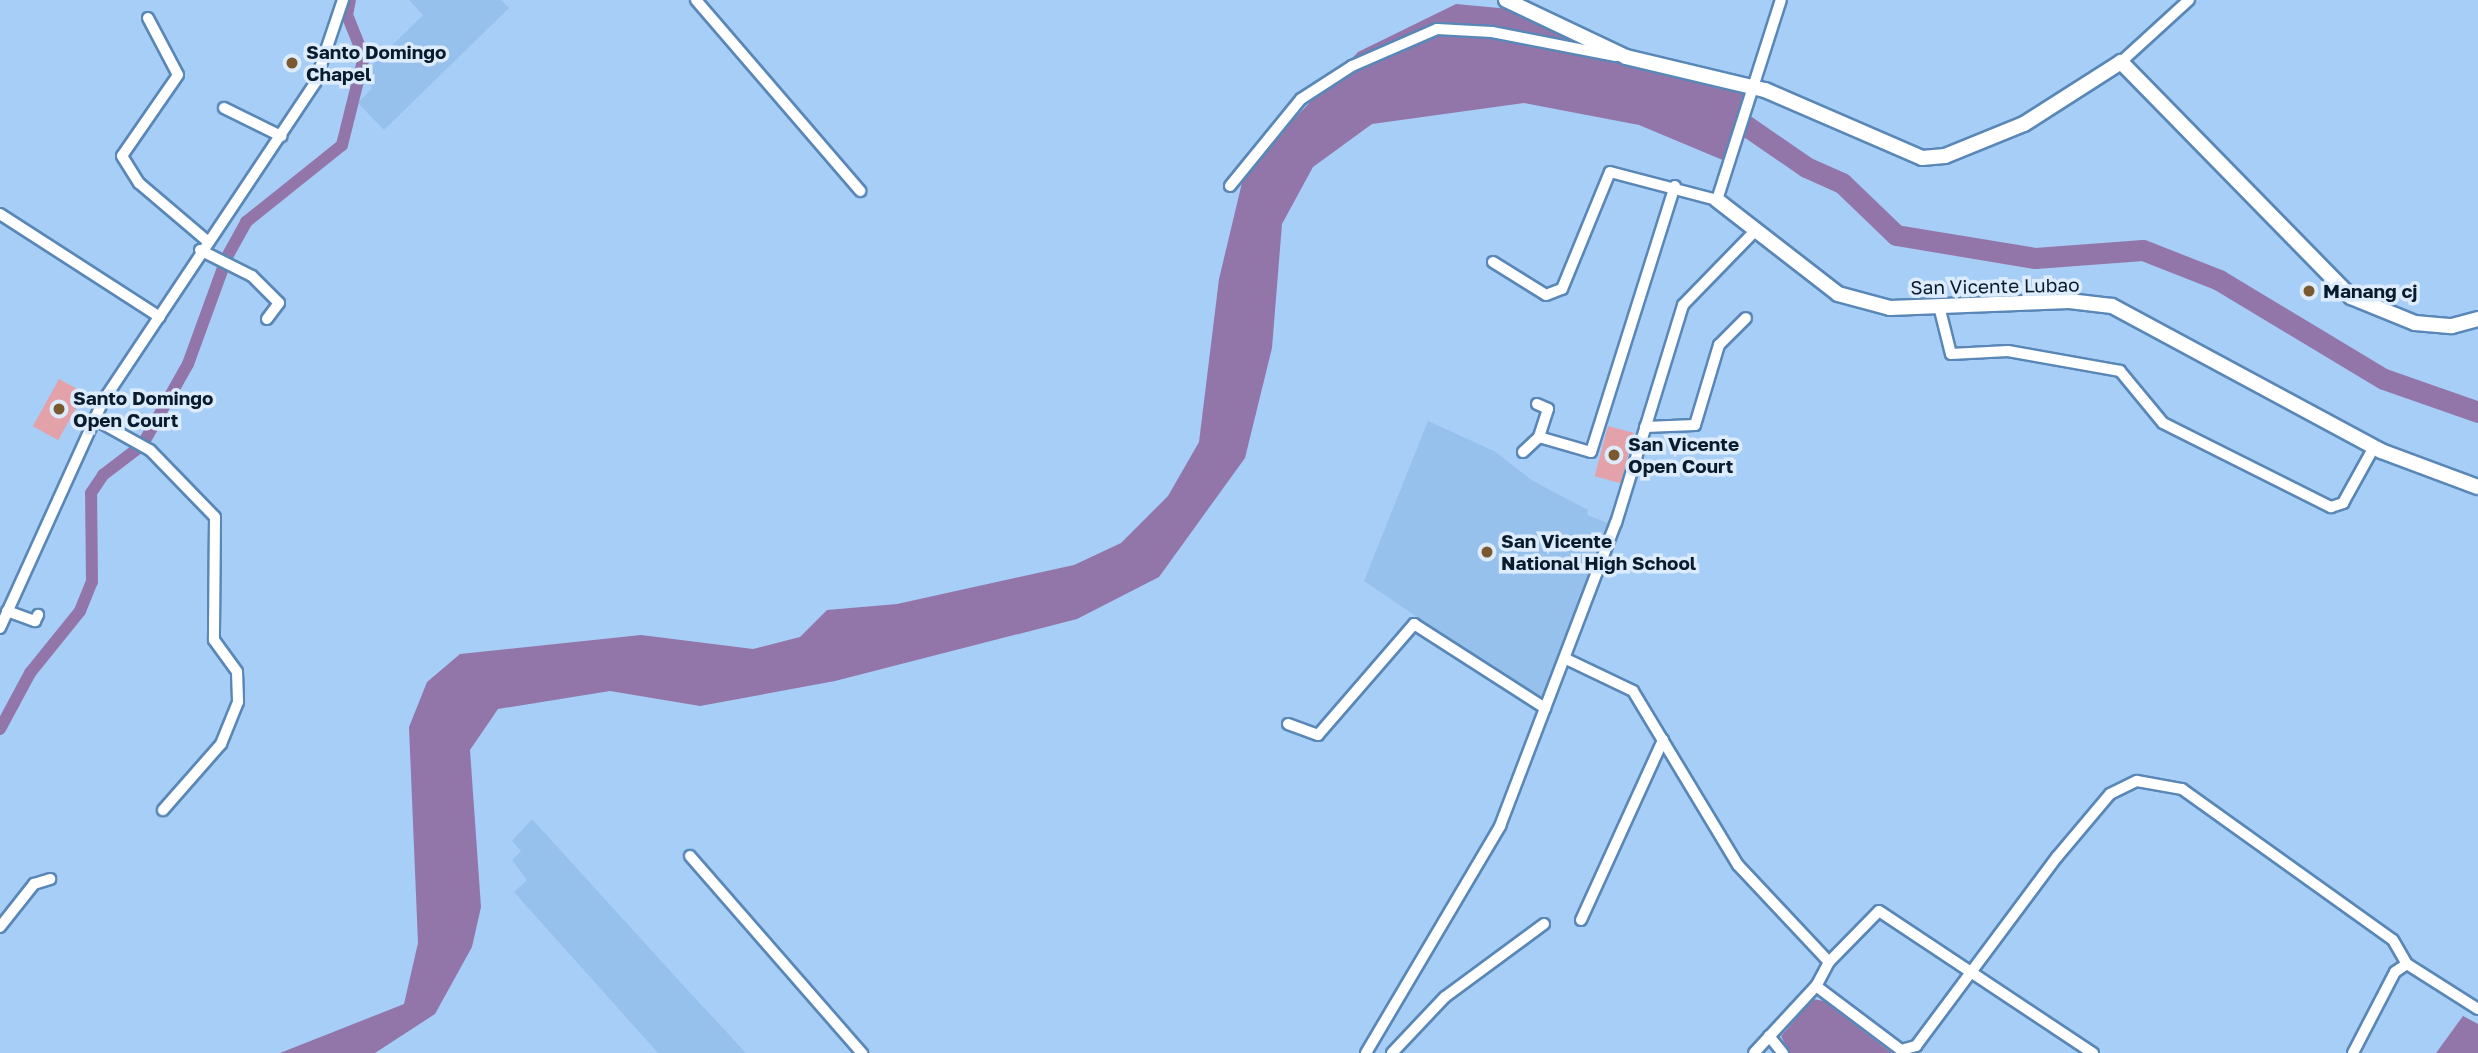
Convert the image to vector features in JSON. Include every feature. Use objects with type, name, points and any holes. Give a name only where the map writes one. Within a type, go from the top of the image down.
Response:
[{"type":"street","points":[[0,628],[94,419],[203,245],[281,136],[315,83],[343,0]]},
{"type":"street","points":[[696,0],[860,191]]},
{"type":"street","points":[[1507,0],[1523,10],[1626,57]]},
{"type":"street","points":[[1717,200],[1781,0]]},
{"type":"street","points":[[1230,186],[1301,99],[1352,66],[1437,29],[1492,32],[1626,57],[1754,88],[1922,158],[1945,156],[2024,124],[2121,62],[2189,0]]},
{"type":"street","points":[[148,19],[178,75],[121,156],[139,183],[203,245],[252,276],[279,303],[267,319]]},
{"type":"street","points":[[2121,62],[2351,297],[2415,323],[2452,326],[2478,319]]},
{"type":"street","points":[[224,108],[281,136]]},
{"type":"street","name":"San Vicente Lubao","points":[[1493,262],[1532,290],[1553,295],[1562,289],[1609,172],[1675,186],[1717,200],[1838,294],[1890,308],[2069,300],[2112,306],[2416,468],[2478,487]]},
{"type":"street","points":[[1539,436],[1591,452],[1675,186]]},
{"type":"street","points":[[0,214],[160,317]]},
{"type":"street","points":[[1366,1053],[1500,826],[1566,659],[1645,427],[1683,305],[1756,230]]},
{"type":"street","points":[[1939,306],[1951,354],[2008,351],[2120,371],[2163,423],[2331,507],[2343,503],[2378,449]]},
{"type":"street","points":[[1645,427],[1695,425],[1719,345],[1746,318]]},
{"type":"street","points":[[1523,452],[1539,436],[1548,409],[1537,404]]},
{"type":"street","points":[[94,419],[150,450],[215,517],[214,639],[237,672],[238,702],[221,744],[163,810]]},
{"type":"street","points":[[7,611],[35,621],[38,615]]},
{"type":"street","points":[[1288,724],[1318,735],[1414,624],[1545,708]]},
{"type":"street","points":[[1566,659],[1633,691],[1738,865],[1829,962]]},
{"type":"street","points":[[1581,920],[1663,740]]},
{"type":"street","points":[[1816,986],[1826,999],[1901,1050],[1930,1035],[1972,968],[2110,794],[2137,780],[2182,789],[2393,940],[2407,964],[2478,1009]]},
{"type":"street","points":[[690,856],[862,1053]]},
{"type":"street","points":[[0,927],[34,884],[50,879]]},
{"type":"street","points":[[1754,1053],[1816,986],[1829,962],[1879,911],[1972,968],[2093,1053]]},
{"type":"street","points":[[1392,1053],[1445,997],[1544,924]]},
{"type":"street","points":[[2353,1053],[2395,972],[2407,964]]},
{"type":"street","points":[[1769,1035],[1783,1053]]},
{"type":"shaded area","points":[[409,0],[501,0],[509,8],[384,130],[358,103],[372,88],[361,76],[423,15]]},
{"type":"shaded area","points":[[1456,4],[1510,9],[1746,90],[1725,161],[1639,125],[1524,103],[1372,124],[1313,167],[1282,224],[1272,348],[1245,458],[1159,577],[1077,619],[835,681],[700,706],[610,691],[498,709],[470,750],[481,907],[472,947],[435,1014],[375,1053],[280,1053],[404,1004],[418,943],[409,727],[427,682],[460,654],[641,635],[753,649],[800,637],[827,610],[897,604],[1074,565],[1121,543],[1168,496],[1199,442],[1219,279],[1245,170],[1358,52]]},
{"type":"shaded area","name":"Santo Domingo Open Court","points":[[59,379],[84,393],[58,440],[33,426]]},
{"type":"shaded area","name":"San Vicente National High School","points":[[1428,421],[1494,451],[1533,481],[1588,510],[1587,515],[1608,523],[1545,704],[1364,581]]},
{"type":"shaded area","name":"San Vicente Open Court","points":[[1608,426],[1634,433],[1621,483],[1595,476]]},
{"type":"shaded area","points":[[532,819],[746,1053],[658,1053],[514,892],[527,880],[512,860],[521,851],[512,841]]},
{"type":"shaded area","points":[[1813,999],[1824,1001],[1892,1053],[1789,1053],[1781,1036]]},
{"type":"shaded area","points":[[2463,1016],[2478,1024],[2478,1053],[2436,1053]]},
{"type":"waterway","points":[[228,255],[246,222],[342,145],[364,57],[347,15],[350,0]]},
{"type":"waterway","points":[[1722,109],[1806,167],[1842,183],[1896,235],[2035,258],[2143,250],[2219,280],[2384,379],[2478,412]]},
{"type":"waterway","points":[[144,442],[188,364],[224,265]]},
{"type":"waterway","points":[[0,729],[30,673],[80,611],[92,582],[91,493],[103,475],[137,449]]},
{"type":"place","name":"Santo Domingo Chapel","points":[[292,63]]},
{"type":"place","name":"Manang cj","points":[[2309,291]]},
{"type":"place","name":"Santo Domingo Open Court","points":[[59,409]]},
{"type":"place","name":"San Vicente Open Court","points":[[1614,455]]},
{"type":"place","name":"San Vicente National High School","points":[[1487,552]]}]
